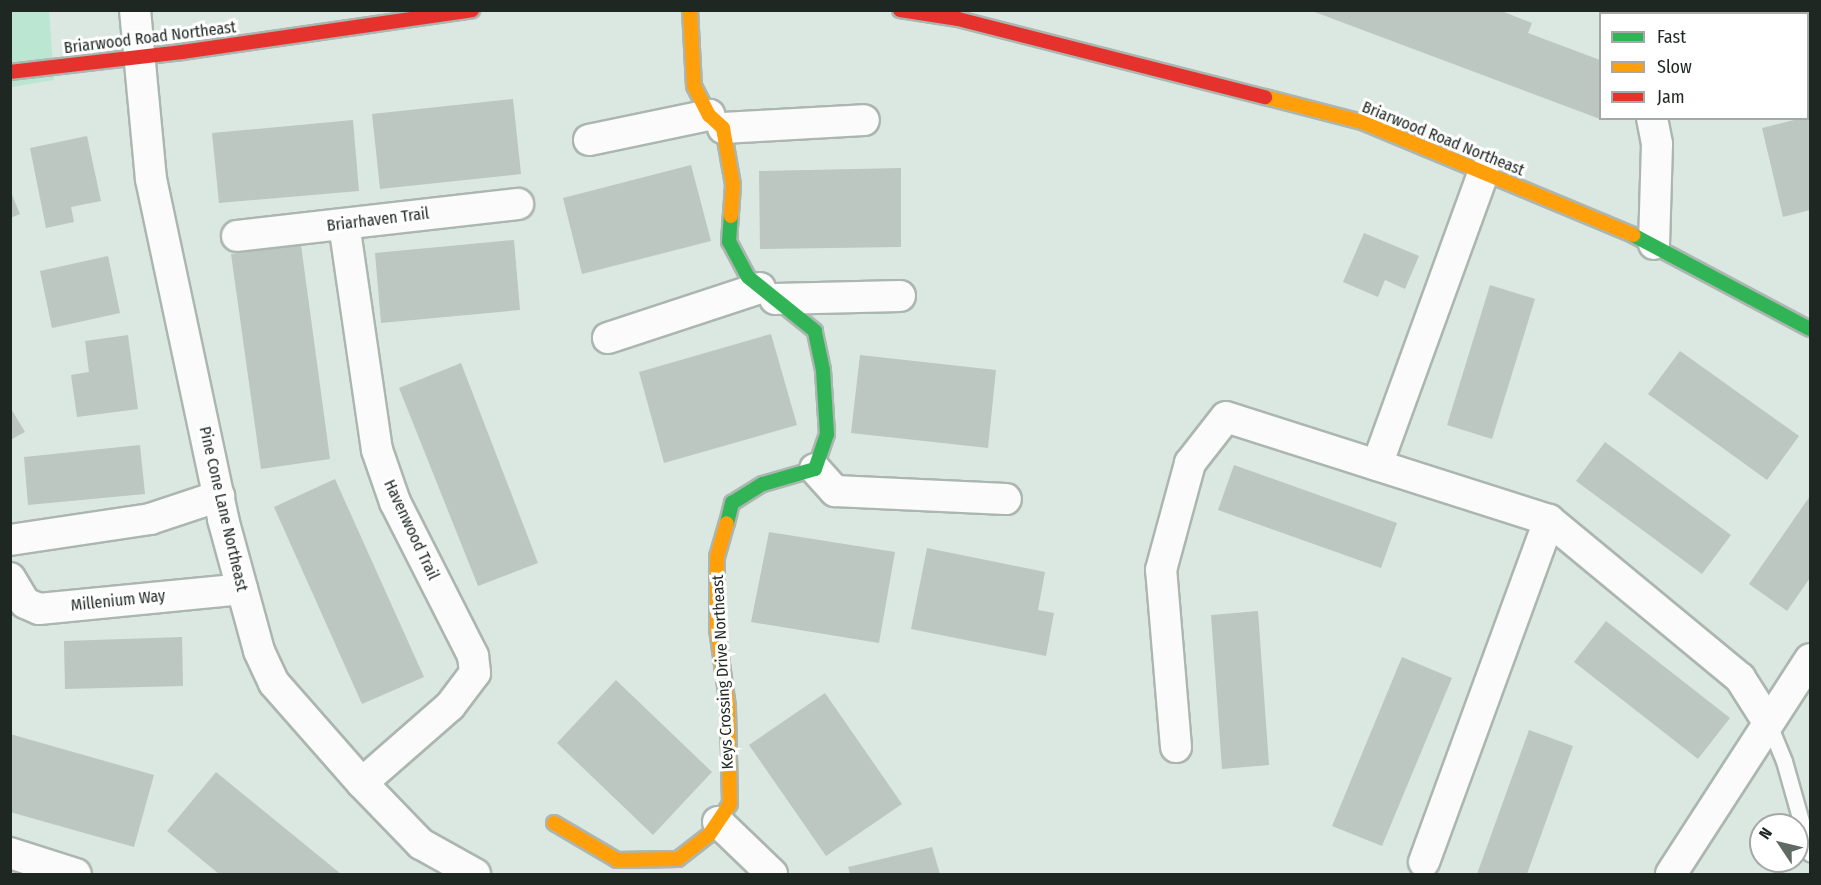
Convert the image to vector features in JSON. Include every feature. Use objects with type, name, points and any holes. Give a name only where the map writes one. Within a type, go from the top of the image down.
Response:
[{"type":"street","name":"Pine Cone Lane Northeast","points":[[135,10],[136,56],[146,90],[151,179],[219,496],[259,651],[274,683],[362,783],[421,844],[475,874]]},
{"type":"street","name":"Briarwood Road Northeast","points":[[10,72],[472,10]]},
{"type":"street","points":[[690,10],[694,86],[716,122],[733,185],[729,242],[748,277],[815,331],[823,370],[827,434],[815,469],[835,491],[1006,499]]},
{"type":"street","name":"Briarwood Road Northeast","points":[[900,10],[970,22],[1362,122],[1654,244],[1810,329]]},
{"type":"street","points":[[590,140],[716,122],[864,120]]},
{"type":"street","points":[[1652,120],[1657,144],[1654,244]]},
{"type":"street","points":[[1377,465],[1483,173]]},
{"type":"street","name":"Briarhaven Trail","points":[[237,236],[518,204]]},
{"type":"street","name":"Havenwood Trail","points":[[344,224],[377,450],[394,502],[473,656],[475,673],[450,706],[362,783]]},
{"type":"street","points":[[608,338],[768,294],[900,296]]},
{"type":"street","points":[[1176,747],[1161,570],[1190,463],[1226,417],[1549,520],[1740,678],[1768,722]]},
{"type":"street","name":"Keys Crossing Drive Northeast","points":[[554,822],[617,860],[678,859],[709,835],[730,804],[728,707],[717,629],[717,557],[732,503],[762,484],[815,469]]},
{"type":"street","points":[[10,540],[150,519],[219,496]]},
{"type":"street","points":[[1424,862],[1549,520]]},
{"type":"street","name":"Millenium Way","points":[[10,578],[26,603],[39,609],[242,589]]},
{"type":"street","points":[[1671,874],[1810,659]]},
{"type":"street","points":[[718,822],[772,874]]},
{"type":"street","points":[[10,853],[76,874]]},
{"type":"lane","points":[[1768,722],[1784,761],[1810,853]]},
{"type":"green space","points":[[11,11],[49,11],[54,80],[11,87]]},
{"type":"building","points":[[1499,10],[1532,23],[1528,33],[1599,60],[1599,119],[1312,11]]},
{"type":"building","points":[[1810,25],[1809,72],[1809,26]]},
{"type":"building","points":[[513,99],[521,174],[380,189],[372,114]]},
{"type":"building","points":[[1809,116],[1810,210],[1783,217],[1762,128],[1794,120],[1809,120]]},
{"type":"building","points":[[353,120],[359,191],[219,203],[212,133]]},
{"type":"building","points":[[87,136],[101,201],[71,207],[74,222],[46,228],[30,148]]},
{"type":"building","points":[[691,165],[711,241],[582,274],[563,198]]},
{"type":"building","points":[[901,168],[901,247],[760,249],[759,171]]},
{"type":"building","points":[[10,190],[20,214],[10,218]]},
{"type":"building","points":[[1364,233],[1419,256],[1405,289],[1385,280],[1378,297],[1343,282]]},
{"type":"building","points":[[514,240],[520,310],[381,323],[375,253]]},
{"type":"building","points":[[301,245],[330,459],[261,469],[231,254]]},
{"type":"building","points":[[108,256],[120,313],[52,328],[40,271]]},
{"type":"building","points":[[1490,285],[1535,299],[1492,439],[1447,425]]},
{"type":"building","points":[[771,334],[797,425],[664,463],[639,372]]},
{"type":"building","points":[[128,335],[138,409],[77,417],[71,375],[89,372],[85,341]]},
{"type":"building","points":[[1680,351],[1799,436],[1767,480],[1648,394]]},
{"type":"building","points":[[860,355],[996,370],[988,448],[851,433]]},
{"type":"building","points":[[461,363],[538,563],[478,586],[399,388]]},
{"type":"building","points":[[10,407],[25,432],[10,440]]},
{"type":"building","points":[[1605,442],[1731,535],[1702,574],[1576,481]]},
{"type":"building","points":[[140,445],[145,494],[28,505],[24,457]]},
{"type":"building","points":[[1234,465],[1397,523],[1381,568],[1218,510]]},
{"type":"building","points":[[335,479],[424,677],[362,704],[274,507]]},
{"type":"building","points":[[1810,496],[1810,578],[1787,611],[1749,584]]},
{"type":"building","points":[[769,532],[895,552],[879,643],[751,622]]},
{"type":"building","points":[[927,548],[1045,572],[1038,610],[1054,613],[1046,656],[911,629]]},
{"type":"building","points":[[1258,611],[1269,765],[1222,769],[1211,615]]},
{"type":"building","points":[[1606,621],[1730,718],[1698,759],[1574,662]]},
{"type":"building","points":[[182,637],[183,686],[65,689],[64,641]]},
{"type":"building","points":[[1402,657],[1452,678],[1382,846],[1332,826]]},
{"type":"building","points":[[616,680],[712,772],[653,835],[557,743]]},
{"type":"building","points":[[825,693],[902,804],[826,856],[749,745]]},
{"type":"building","points":[[1529,730],[1573,746],[1527,874],[1477,874]]},
{"type":"building","points":[[10,734],[154,775],[134,847],[10,812]]},
{"type":"building","points":[[216,772],[341,874],[219,874],[167,831]]},
{"type":"building","points":[[932,847],[940,874],[850,874],[848,867]]},
{"type":"traffic: fast","points":[[727,523],[732,503],[763,484],[815,469],[827,434],[823,370],[815,331],[748,277],[729,242],[731,216]]},
{"type":"traffic: fast","points":[[1633,235],[1810,329]]},
{"type":"traffic: slow","points":[[690,10],[694,86],[709,115],[723,128],[733,185],[731,216]]},
{"type":"traffic: slow","points":[[1265,97],[1362,122],[1633,235]]},
{"type":"traffic: slow","points":[[554,823],[617,860],[678,859],[709,835],[730,804],[728,707],[717,629],[717,557],[727,523]]},
{"type":"traffic: jam","points":[[10,72],[182,52],[472,10]]},
{"type":"traffic: jam","points":[[900,10],[958,19],[1265,97]]}]
